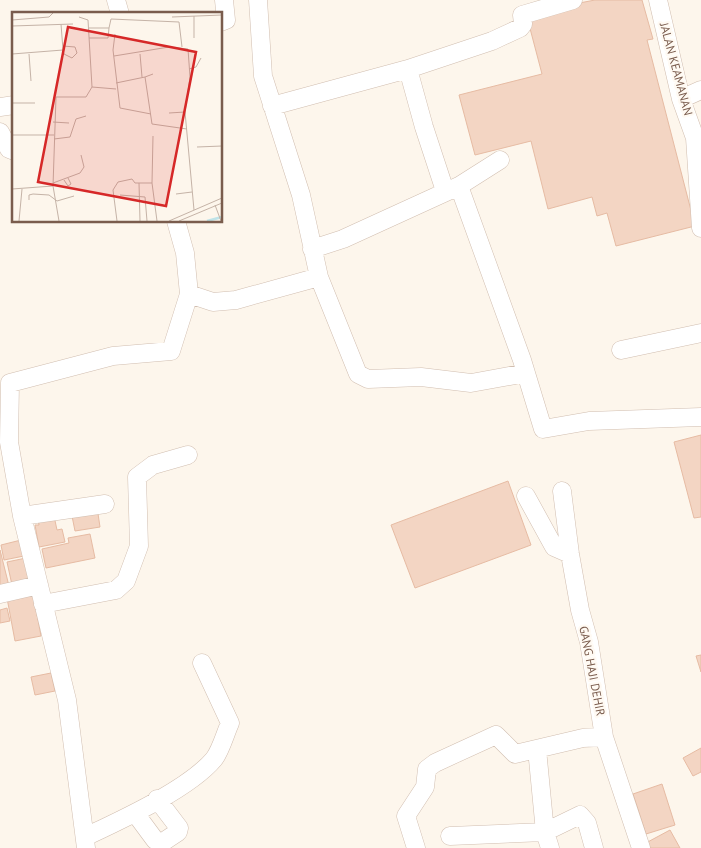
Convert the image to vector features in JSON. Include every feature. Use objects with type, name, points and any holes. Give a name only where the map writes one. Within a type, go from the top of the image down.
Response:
[{"type":"street","points":[[222,22],[226,20],[224,0]]},
{"type":"street","points":[[258,0],[263,76],[301,195],[319,277],[358,374],[368,379],[422,377],[471,383],[526,373]]},
{"type":"street","points":[[272,106],[408,69],[511,34],[523,24],[522,15],[573,0]]},
{"type":"street","name":"JALAN KEAMANAN","points":[[658,0],[681,99],[695,138],[701,228]]},
{"type":"street","points":[[408,69],[424,127],[452,188],[526,373],[543,430],[589,421],[701,417]]},
{"type":"street","points":[[681,99],[701,90]]},
{"type":"street","points":[[0,132],[12,150]]},
{"type":"street","points":[[312,249],[343,239],[452,188],[500,160]]},
{"type":"street","points":[[176,222],[185,253],[189,294],[171,351],[113,356],[10,384],[9,442],[22,516],[67,700],[85,843],[194,776],[215,758],[230,723],[202,663]]},
{"type":"street","points":[[189,294],[213,302],[236,300],[319,277]]},
{"type":"street","points":[[621,350],[701,333]]},
{"type":"street","points":[[43,604],[116,590],[126,581],[139,546],[137,477],[153,465],[188,455]]},
{"type":"street","name":"GANG HAJI DEHIR","points":[[562,491],[570,554],[580,610],[589,642],[604,737],[640,848]]},
{"type":"street","points":[[526,496],[554,547],[570,554]]},
{"type":"street","points":[[22,516],[105,504]]},
{"type":"street","points":[[0,594],[40,585]]},
{"type":"street","points":[[416,848],[406,816],[425,786],[427,769],[435,763],[496,735],[515,754],[583,738],[604,737]]},
{"type":"street","points":[[537,749],[547,840]]},
{"type":"street","points":[[135,813],[156,840],[163,842],[178,832],[179,828],[156,800]]},
{"type":"street","points":[[450,836],[547,840],[580,815],[587,823],[594,848]]},
{"type":"building","points":[[595,0],[642,0],[653,39],[647,40],[695,226],[616,246],[607,213],[597,216],[592,197],[548,209],[531,141],[475,155],[459,95],[542,74],[527,17],[543,10]]},
{"type":"building","points":[[701,435],[701,517],[694,518],[674,442]]},
{"type":"building","points":[[508,481],[531,545],[415,588],[391,525]]},
{"type":"building","points":[[97,507],[100,527],[75,531],[71,511]]},
{"type":"building","points":[[54,516],[57,530],[62,529],[65,542],[39,547],[35,525],[39,525],[38,519]]},
{"type":"building","points":[[90,534],[95,558],[46,568],[42,549],[69,543],[68,538]]},
{"type":"building","points":[[21,540],[24,556],[4,560],[1,545]]},
{"type":"building","points":[[0,550],[9,586],[0,588]]},
{"type":"building","points":[[26,558],[31,580],[12,585],[7,562]]},
{"type":"building","points":[[33,593],[41,636],[15,641],[7,598]]},
{"type":"building","points":[[7,608],[10,621],[0,623],[0,610]]},
{"type":"building","points":[[701,655],[701,672],[696,656]]},
{"type":"building","points":[[51,673],[55,691],[35,695],[31,677]]},
{"type":"building","points":[[701,748],[701,772],[693,776],[683,758]]},
{"type":"building","points":[[662,784],[675,825],[646,834],[633,794]]},
{"type":"building","points":[[670,830],[680,848],[646,848],[644,844]]}]
